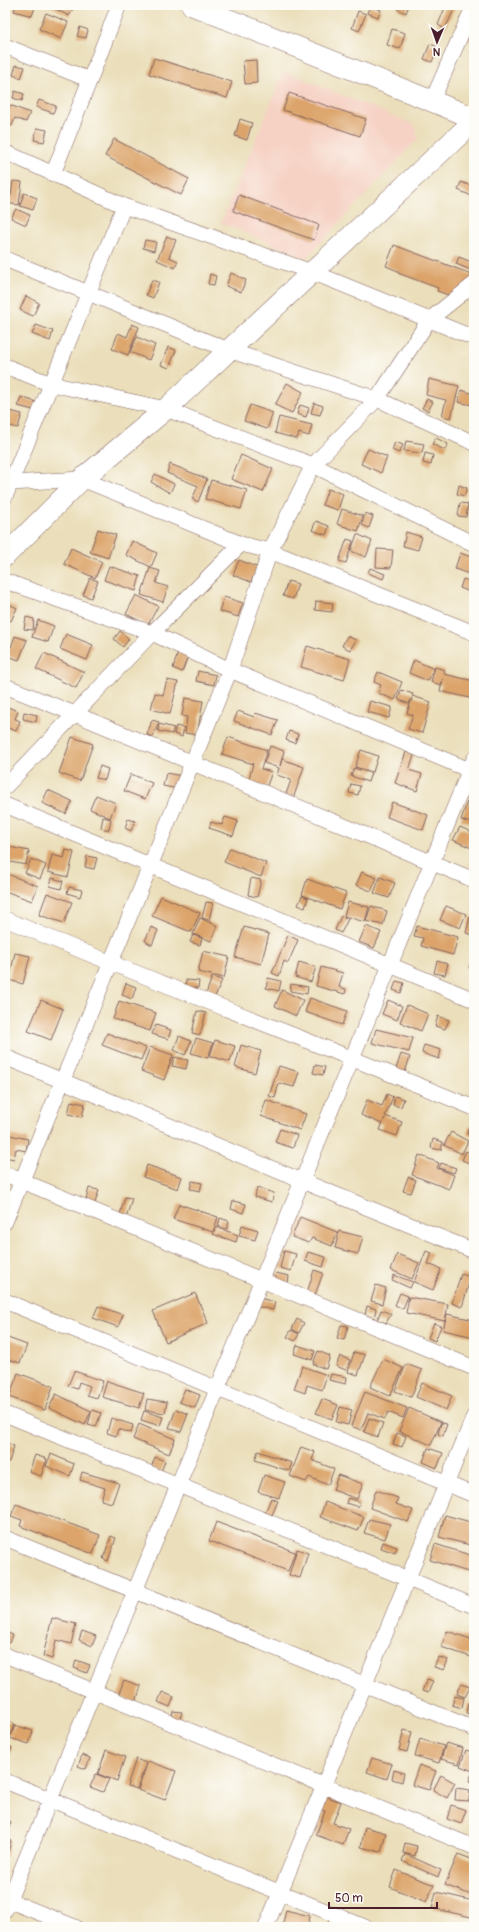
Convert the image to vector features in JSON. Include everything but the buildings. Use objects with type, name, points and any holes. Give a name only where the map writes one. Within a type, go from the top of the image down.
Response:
[{"type":"street","points":[[53,174],[119,5]]},
{"type":"street","points":[[432,101],[474,5]]},
{"type":"street","points":[[198,6],[474,118]]},
{"type":"street","points":[[5,46],[90,80]]},
{"type":"street","points":[[5,556],[82,479],[166,409],[474,121]]},
{"type":"street","points":[[5,152],[124,206],[312,272],[474,338]]},
{"type":"street","points":[[124,206],[7,487],[82,479],[241,544],[270,550],[474,632]]},
{"type":"street","points":[[5,259],[228,350],[377,399],[474,443]]},
{"type":"street","points":[[5,1222],[230,670],[270,550],[313,465],[377,399],[429,320],[474,284]]},
{"type":"street","points":[[5,366],[51,384],[166,409],[313,465],[474,544]]},
{"type":"street","points":[[5,787],[152,633],[241,544]]},
{"type":"street","points":[[5,581],[152,633],[230,670],[472,767],[352,1057],[50,1800],[6,1903],[75,1927]]},
{"type":"street","points":[[5,686],[193,762],[474,880]]},
{"type":"street","points":[[5,806],[151,865],[474,1000]]},
{"type":"street","points":[[5,920],[109,964],[352,1057],[474,1108]]},
{"type":"street","points":[[5,1056],[302,1181],[474,1251]]},
{"type":"street","points":[[5,1174],[474,1368]]},
{"type":"street","points":[[5,1301],[217,1390],[474,1495]]},
{"type":"street","points":[[5,1414],[474,1606]]},
{"type":"street","points":[[266,1927],[474,1416]]},
{"type":"street","points":[[5,1538],[474,1729]]},
{"type":"street","points":[[5,1655],[474,1847]]},
{"type":"street","points":[[5,1781],[365,1927]]},
{"type":"shaded area","points":[[284,71],[415,125],[418,139],[306,258],[221,223]]}]
